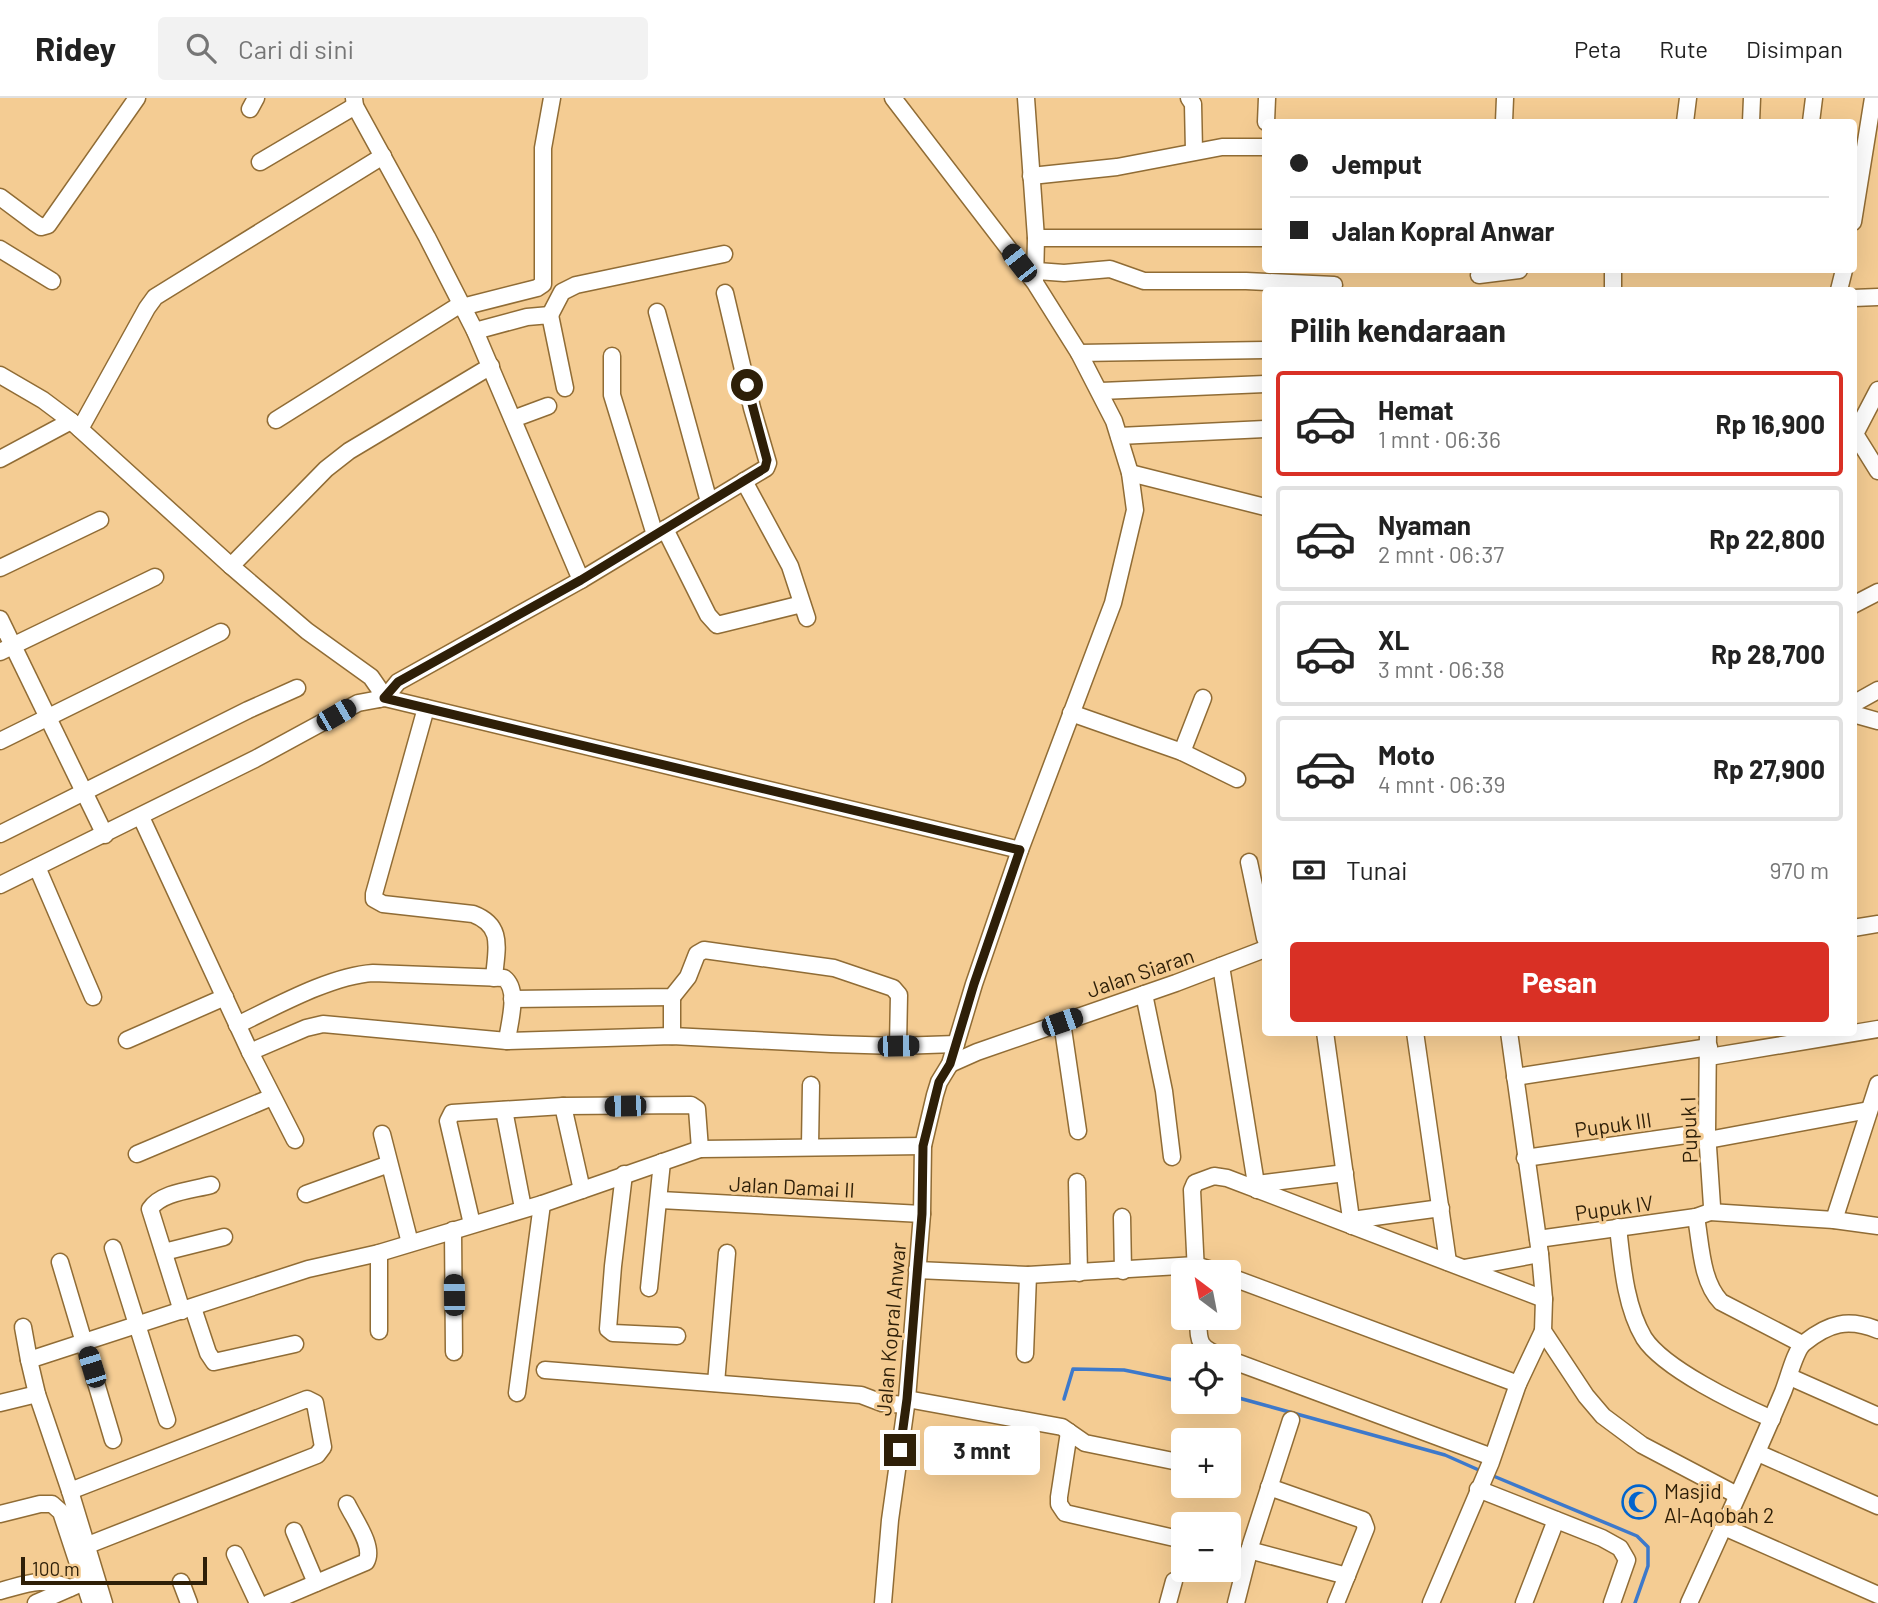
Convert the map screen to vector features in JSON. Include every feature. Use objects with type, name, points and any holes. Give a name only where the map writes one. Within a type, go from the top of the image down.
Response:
[{"type":"street","points":[[0,197],[35,223],[48,225],[137,98]]},
{"type":"street","points":[[276,420],[462,305],[537,288],[543,284],[543,148],[552,98]]},
{"type":"street","name":"Jalan Kopral Anwar","points":[[883,1603],[890,1520],[906,1402],[922,1214],[923,1146],[939,1082],[950,1064],[1020,850],[1113,603],[1133,523],[1134,494],[1119,436],[1101,391],[1036,277],[893,98]]},
{"type":"street","points":[[1026,98],[1036,238],[1036,277],[1110,269],[1144,281],[1247,281],[1334,285]]},
{"type":"street","points":[[1189,98],[1193,104],[1194,151]]},
{"type":"street","points":[[1266,119],[1267,98]]},
{"type":"street","points":[[1504,119],[1505,98]]},
{"type":"street","points":[[1685,119],[1688,98]]},
{"type":"street","points":[[1751,119],[1752,98]]},
{"type":"street","points":[[1811,119],[1814,98]]},
{"type":"street","points":[[1857,197],[1873,98]]},
{"type":"street","points":[[260,162],[355,102],[475,331],[581,580]]},
{"type":"street","points":[[1031,176],[1117,167],[1222,147],[1262,147]]},
{"type":"street","points":[[0,459],[76,425],[155,297],[383,156]]},
{"type":"street","points":[[1036,238],[1262,238]]},
{"type":"street","points":[[0,249],[52,281]]},
{"type":"street","points":[[565,388],[550,315],[562,292],[576,285],[724,254]]},
{"type":"street","points":[[1479,275],[1495,273]]},
{"type":"street","points":[[382,699],[398,682],[581,580],[765,468],[768,463],[725,293]]},
{"type":"street","points":[[1857,298],[1878,297]]},
{"type":"street","points":[[657,312],[709,502]]},
{"type":"street","points":[[475,331],[527,317],[550,315]]},
{"type":"street","points":[[1079,353],[1262,350]]},
{"type":"street","points":[[612,356],[611,395],[660,532],[708,615],[717,625],[804,611],[790,566],[744,481]]},
{"type":"street","points":[[231,566],[326,469],[349,451],[491,366]]},
{"type":"street","points":[[0,375],[43,400],[76,425],[307,631],[371,677],[380,690],[382,699]]},
{"type":"street","points":[[1101,391],[1262,384]]},
{"type":"street","points":[[1878,390],[1857,441],[1878,471]]},
{"type":"street","points":[[513,419],[548,407]]},
{"type":"street","points":[[1119,436],[1262,429]]},
{"type":"street","points":[[1130,473],[1262,506]]},
{"type":"street","points":[[0,568],[100,520]]},
{"type":"street","points":[[6,649],[155,577]]},
{"type":"street","points":[[1857,603],[1878,592]]},
{"type":"street","points":[[0,619],[6,649],[48,717],[105,835]]},
{"type":"street","points":[[0,741],[221,632]]},
{"type":"street","points":[[0,834],[248,709],[297,688]]},
{"type":"street","points":[[1857,702],[1878,690]]},
{"type":"street","points":[[1182,752],[1203,698]]},
{"type":"street","points":[[0,885],[141,817],[358,703],[382,699],[1020,850]]},
{"type":"street","points":[[426,708],[373,894],[374,899],[383,904],[473,914],[486,919],[494,929],[496,938],[494,978]]},
{"type":"street","points":[[1071,713],[1182,752],[1237,779]]},
{"type":"street","points":[[1857,715],[1878,721]]},
{"type":"street","points":[[141,817],[237,1025],[295,1140]]},
{"type":"street","points":[[1249,862],[1262,923]]},
{"type":"street","points":[[37,867],[93,997]]},
{"type":"street","points":[[1857,927],[1878,924]]},
{"type":"street","points":[[672,1036],[672,997],[688,977],[697,954],[704,950],[834,968],[897,991],[898,1046]]},
{"type":"street","name":"Jalan Siaran","points":[[950,1064],[1262,950]]},
{"type":"street","points":[[1221,966],[1257,1187]]},
{"type":"street","points":[[237,1025],[300,995],[356,975],[373,973],[504,978],[509,982],[512,999],[507,1041]]},
{"type":"street","points":[[1144,993],[1164,1091],[1172,1157]]},
{"type":"street","points":[[127,1040],[225,997]]},
{"type":"street","points":[[512,999],[672,997]]},
{"type":"street","points":[[1062,1022],[1078,1131]]},
{"type":"street","points":[[250,1052],[306,1028],[323,1024],[507,1041],[672,1036],[898,1046],[956,1044]]},
{"type":"street","points":[[1857,1031],[1878,1029]]},
{"type":"street","points":[[1326,1036],[1352,1223]]},
{"type":"street","points":[[1416,1036],[1448,1262]]},
{"type":"street","points":[[1431,1603],[1491,1460],[1518,1384],[1543,1331],[1544,1299],[1539,1246],[1510,1036]]},
{"type":"street","points":[[1515,1077],[1709,1046],[1808,1036]]},
{"type":"street","name":"Pupuk I","points":[[1709,1046],[1707,1136],[1712,1206],[1703,1214],[1707,1280],[1721,1302],[1802,1345]]},
{"type":"street","points":[[1834,1220],[1878,1084]]},
{"type":"street","points":[[810,1146],[811,1085]]},
{"type":"street","points":[[137,1154],[272,1097]]},
{"type":"street","points":[[472,1224],[448,1117],[452,1113],[564,1106],[695,1105],[700,1149]]},
{"type":"street","points":[[564,1106],[582,1190]]},
{"type":"street","points":[[504,1110],[523,1208]]},
{"type":"street","name":"Pupuk III","points":[[1525,1158],[1707,1136],[1869,1110]]},
{"type":"street","points":[[382,1134],[410,1243]]},
{"type":"street","points":[[29,1360],[308,1269],[379,1253],[542,1203],[700,1149],[923,1146]]},
{"type":"street","points":[[649,1288],[662,1162]]},
{"type":"street","points":[[306,1194],[389,1164]]},
{"type":"street","points":[[1257,1187],[1345,1173]]},
{"type":"street","points":[[624,1174],[608,1329],[613,1333],[677,1336]]},
{"type":"street","points":[[1195,1260],[1192,1198],[1195,1183],[1214,1176],[1257,1187],[1544,1299]]},
{"type":"street","points":[[1077,1182],[1079,1273]]},
{"type":"street","points":[[211,1185],[166,1197],[150,1209],[164,1252],[208,1353],[214,1362],[295,1344]]},
{"type":"street","name":"Jalan Damai II","points":[[660,1200],[922,1214]]},
{"type":"street","points":[[517,1393],[542,1203]]},
{"type":"street","points":[[1352,1223],[1441,1208]]},
{"type":"street","name":"Pupuk IV","points":[[1464,1268],[1618,1227],[1703,1214],[1834,1220],[1878,1226]]},
{"type":"street","points":[[1122,1217],[1123,1271]]},
{"type":"street","points":[[1618,1227],[1623,1272],[1633,1309],[1643,1336],[1653,1349],[1727,1399],[1772,1419]]},
{"type":"street","points":[[453,1230],[454,1352]]},
{"type":"street","points":[[164,1252],[225,1237]]},
{"type":"street","points":[[113,1248],[167,1419]]},
{"type":"street","points":[[379,1253],[379,1331]]},
{"type":"street","points":[[716,1383],[727,1253]]},
{"type":"street","points":[[60,1262],[113,1440]]},
{"type":"street","points":[[917,1270],[1028,1275],[1171,1270]]},
{"type":"street","points":[[1025,1354],[1028,1275]]},
{"type":"street","points":[[1241,1281],[1518,1384]]},
{"type":"street","points":[[1692,1602],[1802,1345],[1841,1323],[1854,1322],[1878,1330]]},
{"type":"street","points":[[23,1327],[37,1394],[88,1545],[104,1603]]},
{"type":"street","points":[[1543,1331],[1603,1416],[1642,1445],[1737,1495]]},
{"type":"street","points":[[1241,1364],[1491,1460]]},
{"type":"street","points":[[545,1370],[861,1395],[882,1403],[906,1402],[1062,1427],[1084,1443],[1171,1461]]},
{"type":"street","points":[[1790,1377],[1878,1416]]},
{"type":"street","points":[[0,1403],[37,1394]]},
{"type":"street","points":[[70,1490],[307,1399],[315,1403],[323,1447],[317,1455],[88,1545]]},
{"type":"street","points":[[1236,1603],[1249,1550],[1291,1420]]},
{"type":"street","points":[[1069,1432],[1059,1497],[1059,1504],[1065,1513],[1171,1536]]},
{"type":"street","points":[[1758,1453],[1878,1506]]},
{"type":"street","points":[[1479,1485],[1620,1548],[1625,1555],[1625,1569],[1612,1603]]},
{"type":"street","points":[[1269,1487],[1363,1520],[1366,1528],[1336,1603]]},
{"type":"street","points":[[0,1514],[40,1504],[52,1504],[61,1512],[77,1585],[91,1603]]},
{"type":"street","points":[[269,1603],[366,1562],[369,1558],[368,1549],[347,1504]]},
{"type":"street","points":[[1524,1603],[1556,1520]]},
{"type":"street","points":[[1724,1527],[1878,1595]]},
{"type":"street","points":[[294,1531],[316,1583]]},
{"type":"street","points":[[1249,1550],[1347,1576]]},
{"type":"street","points":[[235,1554],[258,1603]]},
{"type":"street","points":[[0,1591],[43,1580],[77,1585]]},
{"type":"street","points":[[181,1582],[189,1603]]},
{"type":"street","points":[[1168,1603],[1174,1582]]},
{"type":"street","points":[[36,1603],[77,1585]]},
{"type":"waterway","points":[[1064,1399],[1073,1369],[1124,1370],[1171,1380]]},
{"type":"waterway","points":[[1241,1399],[1445,1455],[1481,1471]]},
{"type":"waterway","points":[[1491,1475],[1637,1536],[1648,1547],[1648,1566],[1635,1603]]},
{"type":"place","name":"Masjid Al-Aqobah 2","points":[[1639,1502]]},
{"type":"route","points":[[747,385],[768,463],[765,468],[581,580],[398,682],[384,698],[1020,850],[950,1064],[939,1082],[923,1146],[922,1214],[907,1399],[900,1450]]}]
